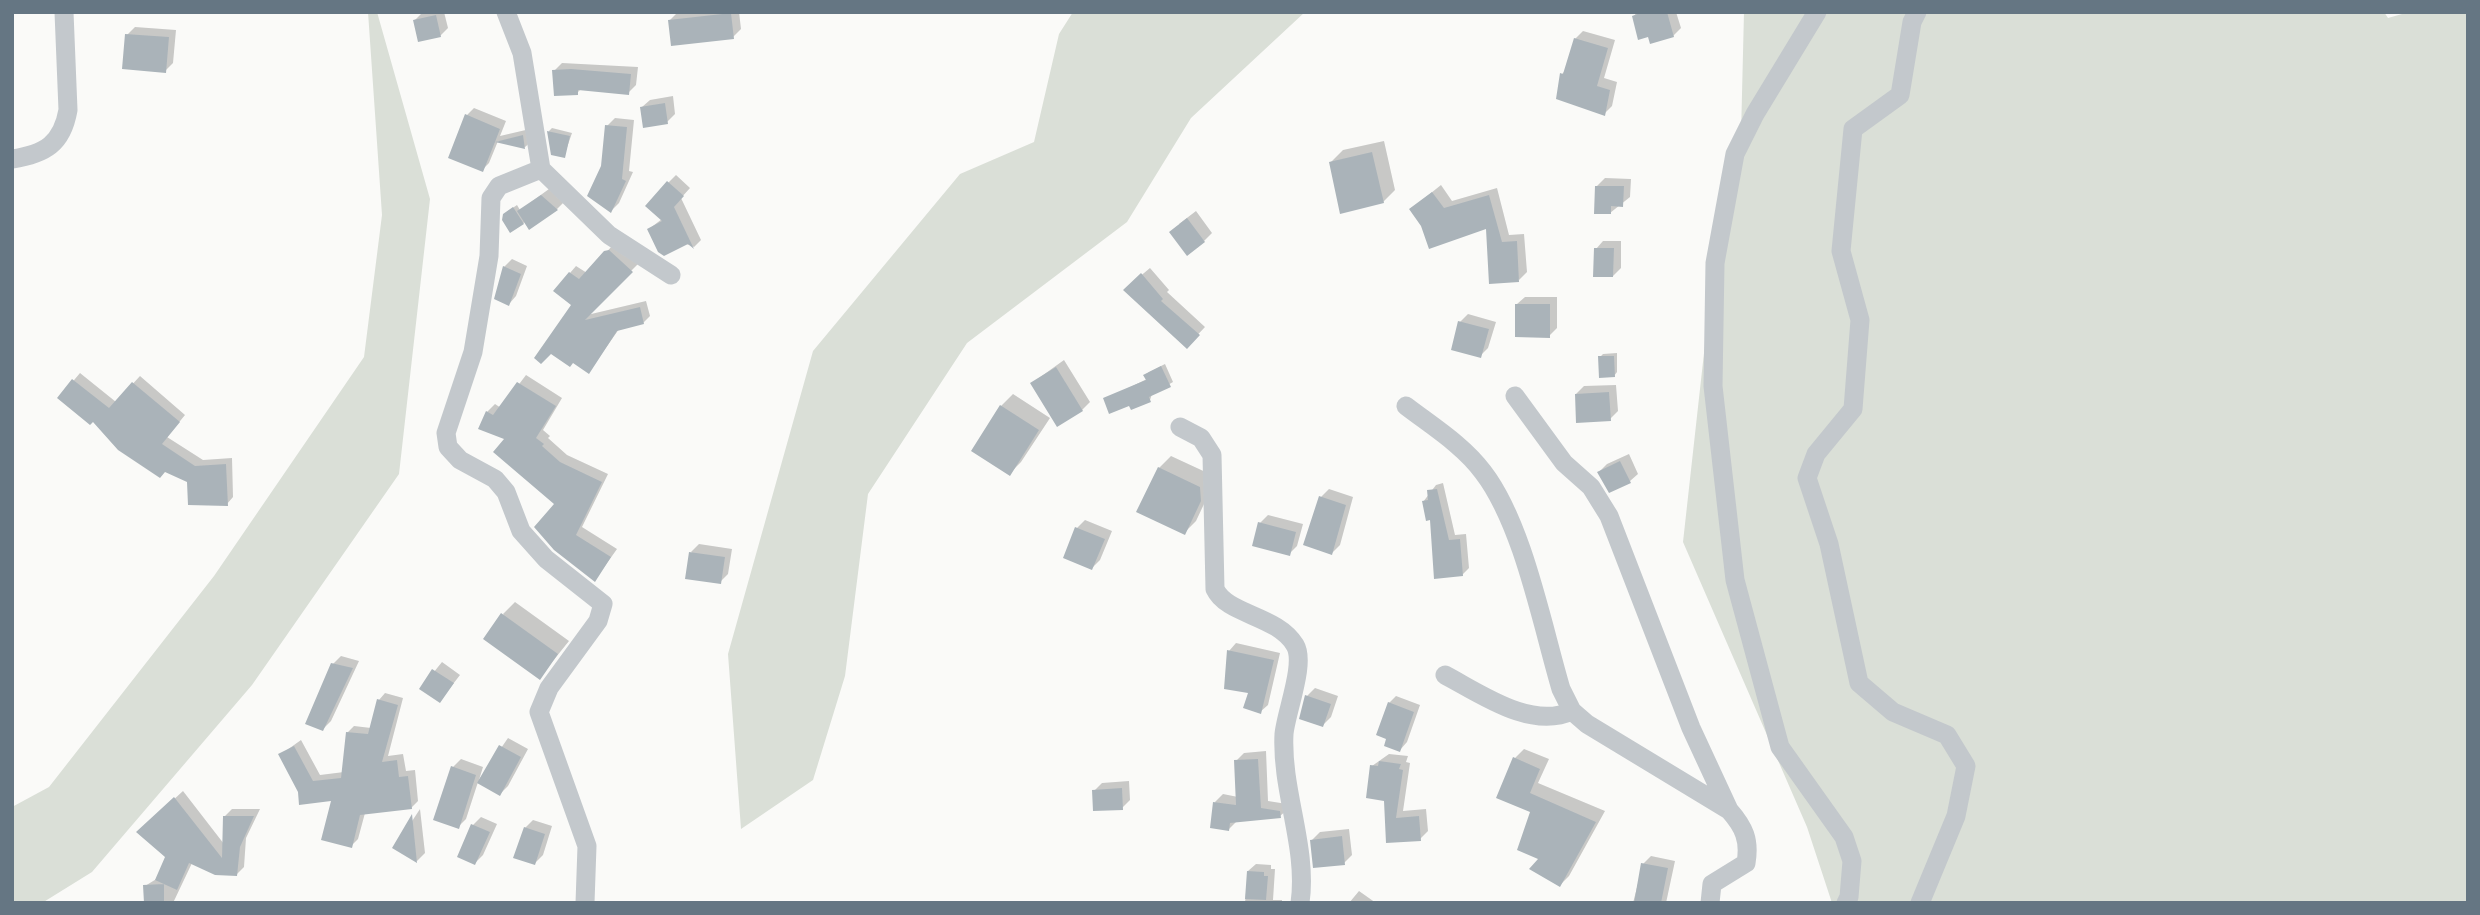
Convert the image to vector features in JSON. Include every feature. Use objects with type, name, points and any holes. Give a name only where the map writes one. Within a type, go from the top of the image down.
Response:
[{"type":"street","points":[[12,159],[43,151],[59,139],[65,125],[68,110],[64,12]]},
{"type":"street","points":[[506,12],[522,53],[541,169],[608,235],[671,275]]},
{"type":"street","points":[[1817,12],[1755,114],[1735,154],[1715,263],[1713,386],[1735,580],[1780,747],[1844,837],[1852,861],[1849,897],[1846,903]]},
{"type":"street","points":[[1917,12],[1912,22],[1900,96],[1853,129],[1841,251],[1860,320],[1853,409],[1816,454],[1807,478],[1829,544],[1859,683],[1893,712],[1947,735],[1966,766],[1956,816],[1920,903]]},
{"type":"street","points":[[541,169],[499,186],[491,198],[489,256],[473,352],[446,433],[448,447],[460,460],[495,479],[506,492],[521,531],[545,559],[603,604],[598,621],[549,688],[539,712],[587,846],[585,903]]},
{"type":"street","points":[[1515,396],[1564,463],[1591,487],[1609,516],[1691,729],[1729,810],[1743,826],[1748,848],[1746,863],[1712,884],[1710,903]]},
{"type":"street","points":[[1406,406],[1456,444],[1484,473],[1513,527],[1561,689],[1572,711],[1587,724],[1729,810]]},
{"type":"street","points":[[1180,427],[1201,439],[1212,455],[1215,589],[1220,600],[1284,631],[1297,648],[1297,670],[1284,731],[1284,766],[1303,880],[1300,903]]},
{"type":"street","points":[[1445,675],[1511,709],[1558,718],[1572,711]]},
{"type":"shaded area","points":[[368,12],[377,12],[430,199],[399,474],[252,685],[92,872],[42,903],[12,903],[12,807],[49,787],[214,576],[364,357],[382,215]]},
{"type":"shaded area","points":[[1073,12],[1305,12],[1191,118],[1127,222],[967,343],[868,494],[845,676],[813,780],[741,829],[728,654],[813,351],[960,174],[1034,142],[1059,34]]},
{"type":"shaded area","points":[[1744,12],[2384,12],[2388,18],[2409,12],[2468,12],[2468,903],[1832,903],[1807,827],[1683,542],[1712,281],[1740,176]]},
{"type":"building","points":[[1643,12],[1667,12],[1674,37],[1650,44],[1648,37],[1638,40],[1632,16]]},
{"type":"building","points":[[731,13],[734,39],[671,46],[668,20]]},
{"type":"building","points":[[436,15],[441,37],[418,42],[413,20]]},
{"type":"building","points":[[125,34],[169,37],[166,73],[122,69]]},
{"type":"building","points":[[1574,38],[1608,48],[1597,86],[1610,90],[1605,116],[1556,99],[1560,73],[1563,74]]},
{"type":"building","points":[[552,70],[631,74],[629,95],[578,90],[578,95],[554,96]]},
{"type":"building","points":[[665,103],[668,124],[643,128],[640,107]]},
{"type":"building","points":[[465,114],[500,129],[483,172],[448,158]]},
{"type":"building","points":[[605,125],[627,127],[622,179],[626,181],[611,213],[587,196],[601,166]]},
{"type":"building","points":[[547,131],[570,136],[565,158],[551,155]]},
{"type":"building","points":[[523,135],[525,149],[495,142]]},
{"type":"building","points":[[1372,152],[1384,203],[1340,214],[1329,162]]},
{"type":"building","points":[[667,181],[684,196],[674,207],[694,249],[688,244],[664,256],[658,252],[647,229],[662,221],[645,206]]},
{"type":"building","points":[[1595,186],[1624,186],[1623,207],[1611,206],[1611,214],[1594,214]]},
{"type":"building","points":[[1432,192],[1444,208],[1489,195],[1502,242],[1517,241],[1519,282],[1489,284],[1486,229],[1429,249],[1421,226],[1409,209]]},
{"type":"building","points":[[541,195],[558,210],[529,230],[517,211]]},
{"type":"building","points":[[513,207],[524,224],[510,233],[502,220],[503,214]]},
{"type":"building","points":[[1187,218],[1205,242],[1187,256],[1169,232]]},
{"type":"building","points":[[1594,248],[1614,248],[1613,277],[1593,277]]},
{"type":"building","points":[[609,250],[633,272],[585,320],[640,307],[644,324],[617,331],[589,374],[573,363],[570,367],[551,354],[541,364],[534,358],[571,305],[553,291],[569,272],[579,279],[604,251]]},
{"type":"building","points":[[503,266],[521,274],[509,306],[494,299]]},
{"type":"building","points":[[1141,273],[1163,299],[1161,301],[1200,335],[1187,349],[1123,290]]},
{"type":"building","points":[[1515,304],[1550,304],[1550,338],[1515,337]]},
{"type":"building","points":[[1458,321],[1489,329],[1481,358],[1451,350]]},
{"type":"building","points":[[1598,356],[1614,356],[1615,377],[1599,378]]},
{"type":"building","points":[[1161,366],[1171,387],[1149,397],[1151,402],[1131,410],[1129,406],[1109,414],[1103,398],[1146,380],[1143,375]]},
{"type":"building","points":[[1056,367],[1083,411],[1057,427],[1030,383]]},
{"type":"building","points":[[72,379],[109,408],[132,382],[180,422],[162,444],[195,466],[226,464],[228,506],[188,505],[187,482],[165,472],[160,478],[118,450],[93,422],[90,425],[57,398]]},
{"type":"building","points":[[517,382],[556,406],[536,438],[544,444],[542,446],[560,462],[602,482],[576,535],[611,557],[595,582],[554,550],[534,527],[554,504],[493,452],[504,439],[478,429],[486,411],[493,415]]},
{"type":"building","points":[[1609,392],[1611,421],[1576,423],[1575,394]]},
{"type":"building","points":[[1000,405],[1039,430],[1010,476],[971,451]]},
{"type":"building","points":[[1620,461],[1631,483],[1609,493],[1597,472]]},
{"type":"building","points":[[1158,467],[1200,487],[1201,501],[1185,535],[1136,512]]},
{"type":"building","points":[[1437,489],[1449,540],[1460,539],[1463,576],[1434,579],[1430,520],[1426,521],[1422,501],[1428,500],[1427,490]]},
{"type":"building","points":[[1319,496],[1346,505],[1332,555],[1303,545]]},
{"type":"building","points":[[1258,522],[1296,532],[1290,556],[1252,546]]},
{"type":"building","points":[[1075,527],[1105,539],[1092,570],[1063,558]]},
{"type":"building","points":[[689,552],[725,557],[721,584],[685,579]]},
{"type":"building","points":[[501,613],[558,654],[540,680],[483,639]]},
{"type":"building","points":[[1227,650],[1274,660],[1261,714],[1243,708],[1248,693],[1224,689]]},
{"type":"building","points":[[331,663],[353,668],[323,731],[305,724]]},
{"type":"building","points":[[432,669],[454,683],[440,703],[419,689]]},
{"type":"building","points":[[1305,695],[1331,704],[1323,727],[1299,719]]},
{"type":"building","points":[[377,699],[398,705],[382,762],[397,760],[399,777],[408,776],[412,809],[360,815],[352,848],[321,840],[331,801],[299,805],[298,792],[278,754],[294,746],[313,781],[341,778],[346,732],[368,734]]},
{"type":"building","points":[[1388,702],[1414,712],[1400,752],[1384,746],[1386,739],[1376,735]]},
{"type":"building","points":[[499,745],[521,757],[500,796],[477,783]]},
{"type":"building","points":[[1513,757],[1540,769],[1530,793],[1596,822],[1560,887],[1529,869],[1538,859],[1517,850],[1530,812],[1496,798]]},
{"type":"building","points":[[1258,759],[1261,808],[1280,811],[1281,818],[1230,823],[1229,831],[1210,828],[1213,802],[1236,805],[1234,760]]},
{"type":"building","points":[[1379,761],[1401,764],[1399,769],[1403,770],[1396,818],[1419,816],[1421,841],[1386,843],[1384,801],[1366,798],[1370,765],[1378,766]]},
{"type":"building","points":[[451,766],[476,775],[459,829],[433,820]]},
{"type":"building","points":[[1122,788],[1123,810],[1093,811],[1092,790]]},
{"type":"building","points":[[174,797],[222,858],[223,816],[254,816],[240,847],[237,876],[215,875],[189,863],[177,890],[155,880],[165,857],[136,832]]},
{"type":"building","points":[[412,814],[417,863],[392,848]]},
{"type":"building","points":[[471,824],[490,832],[475,865],[457,857]]},
{"type":"building","points":[[524,827],[545,834],[535,865],[513,858]]},
{"type":"building","points":[[1342,836],[1345,865],[1313,868],[1310,840]]},
{"type":"building","points":[[1641,863],[1668,868],[1661,903],[1634,903]]},
{"type":"building","points":[[1247,871],[1264,872],[1264,876],[1268,876],[1266,900],[1245,899]]},
{"type":"building","points":[[164,884],[164,903],[144,903],[143,885]]}]
